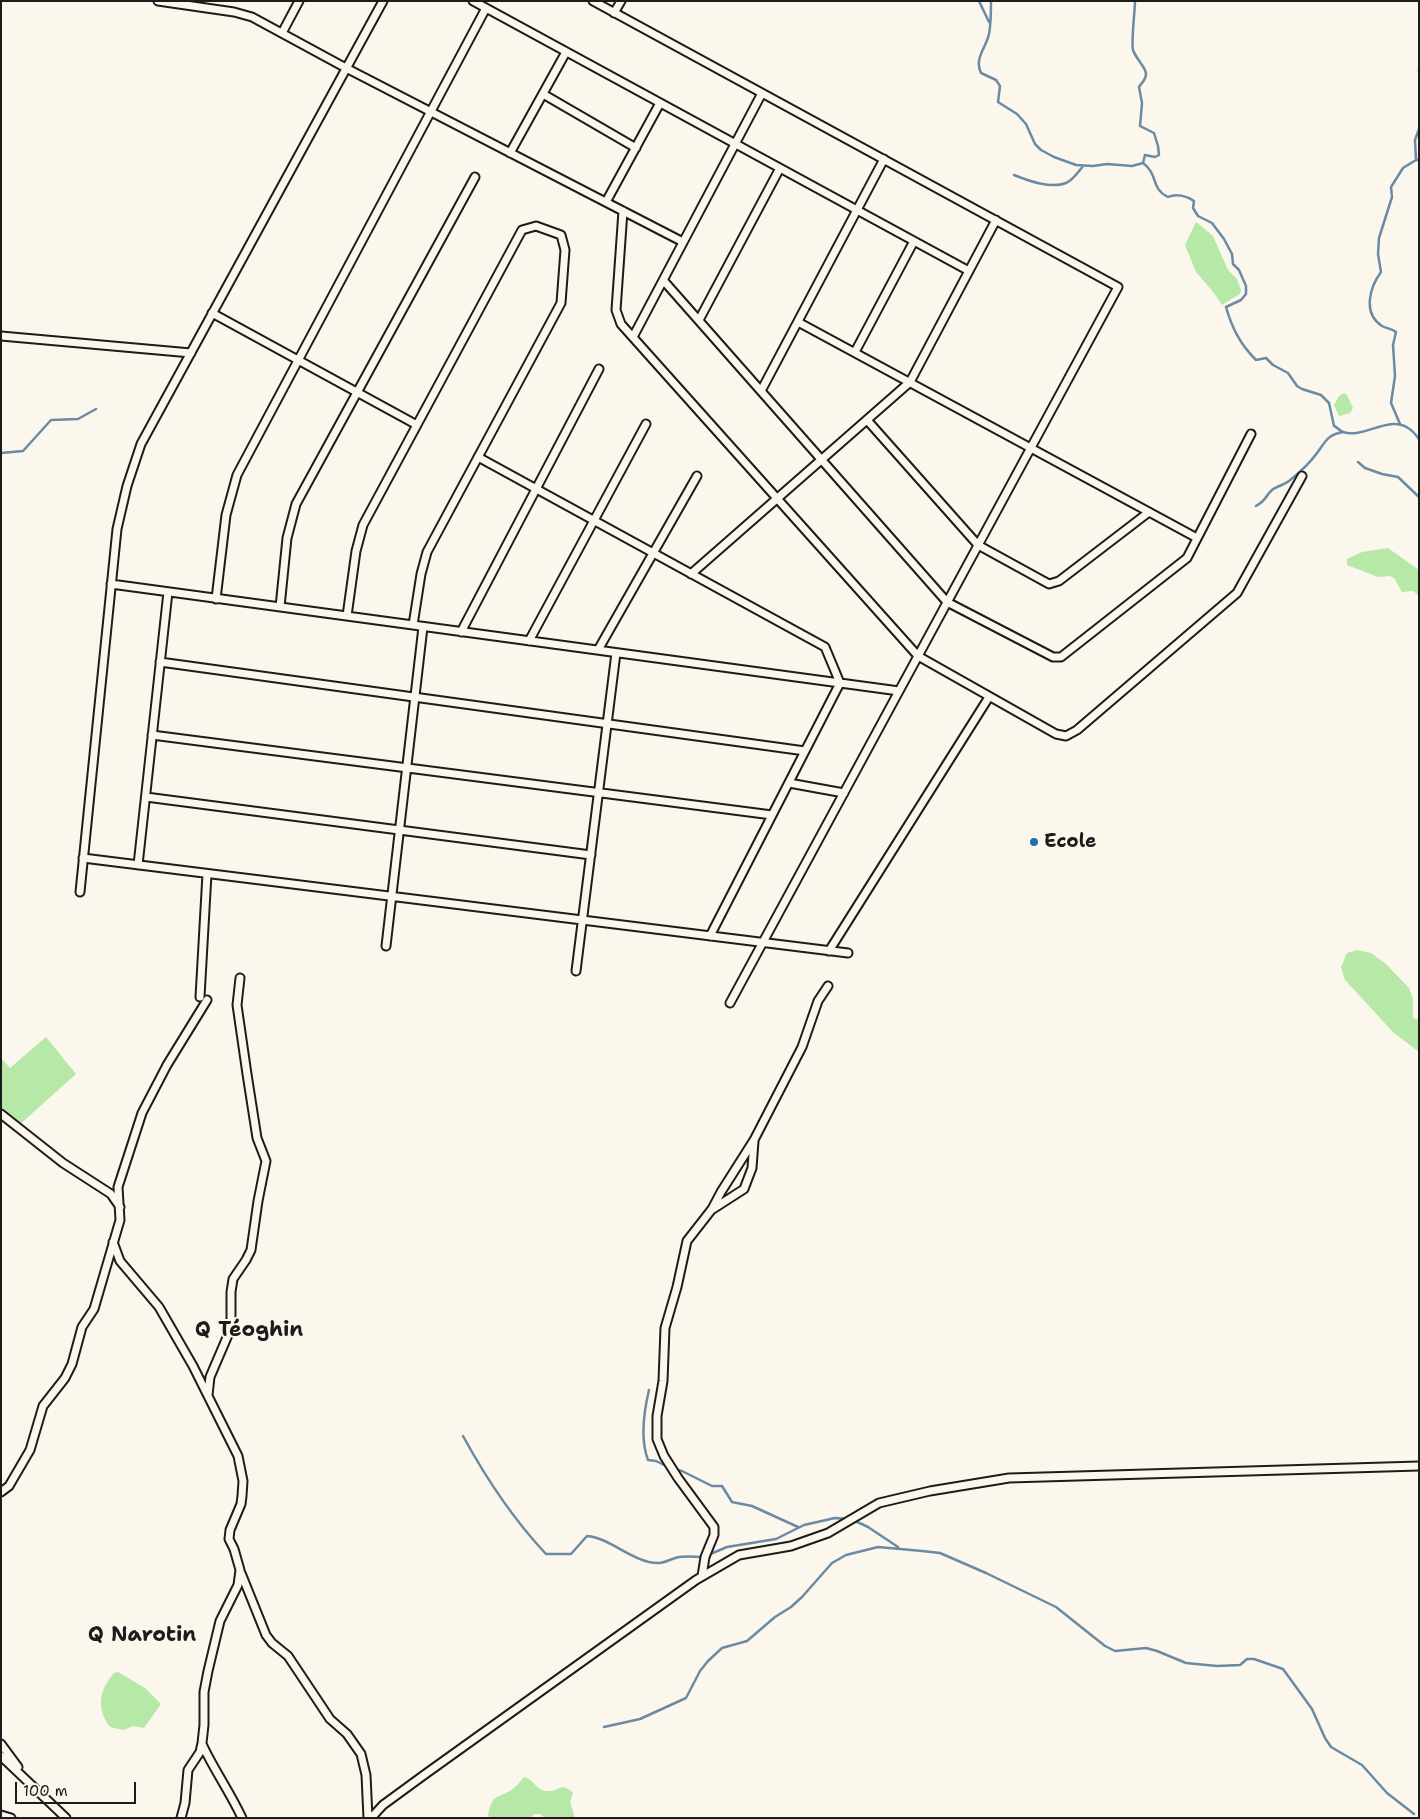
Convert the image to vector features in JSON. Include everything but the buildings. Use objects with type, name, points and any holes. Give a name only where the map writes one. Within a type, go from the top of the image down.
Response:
[{"type":"street","points":[[158,1],[234,12],[252,17],[346,68],[683,242]]},
{"type":"street","points":[[282,33],[298,1]]},
{"type":"street","points":[[80,892],[117,529],[126,486],[141,444],[383,1]]},
{"type":"street","points":[[473,1],[969,271]]},
{"type":"street","points":[[593,1],[1118,287],[730,1003]]},
{"type":"street","points":[[614,13],[621,1]]},
{"type":"street","points":[[216,599],[226,515],[237,475],[486,8]]},
{"type":"street","points":[[510,153],[566,52]]},
{"type":"street","points":[[633,337],[762,93]]},
{"type":"street","points":[[543,94],[636,148]]},
{"type":"street","points":[[606,202],[660,103]]},
{"type":"street","points":[[761,391],[884,159]]},
{"type":"street","points":[[699,320],[780,168]]},
{"type":"street","points":[[280,607],[287,538],[296,504],[475,177]]},
{"type":"street","points":[[623,211],[616,310],[621,324],[918,656],[1056,734],[1066,736],[1077,730],[1237,593],[1302,476]]},
{"type":"street","points":[[691,574],[910,382],[996,220]]},
{"type":"street","points":[[347,616],[356,551],[363,525],[522,230],[536,226],[561,235],[565,250],[562,304],[427,552],[421,574],[413,625]]},
{"type":"street","points":[[854,352],[914,241]]},
{"type":"street","points":[[663,280],[947,602],[1053,657],[1062,657],[1186,558],[1251,434]]},
{"type":"street","points":[[212,313],[417,425]]},
{"type":"street","points":[[798,322],[1197,538]]},
{"type":"street","points":[[1,336],[191,352]]},
{"type":"street","points":[[461,632],[599,369]]},
{"type":"street","points":[[867,420],[978,546],[1049,584],[1059,581],[1149,512]]},
{"type":"street","points":[[529,641],[646,424]]},
{"type":"street","points":[[478,457],[825,648],[840,683]]},
{"type":"street","points":[[598,650],[697,476]]},
{"type":"street","points":[[111,584],[899,691]]},
{"type":"street","points":[[138,865],[168,592]]},
{"type":"street","points":[[386,946],[424,627]]},
{"type":"street","points":[[576,971],[616,653]]},
{"type":"street","points":[[160,662],[805,751]]},
{"type":"street","points":[[710,936],[840,683]]},
{"type":"street","points":[[829,951],[990,696]]},
{"type":"street","points":[[152,735],[772,815]]},
{"type":"street","points":[[789,783],[844,793]]},
{"type":"street","points":[[146,798],[591,855]]},
{"type":"street","points":[[83,858],[848,953]]},
{"type":"street","points":[[1,1492],[9,1486],[30,1450],[43,1406],[65,1378],[72,1364],[80,1334],[96,1303],[120,1220],[118,1187],[142,1113],[204,999],[208,874]]},
{"type":"street","points":[[208,1395],[210,1377],[230,1328],[233,1279],[251,1250],[266,1161],[257,1138],[237,1005],[240,978]]},
{"type":"street","points":[[702,1576],[705,1556],[714,1535],[714,1527],[664,1456],[657,1439],[657,1416],[663,1381],[665,1328],[688,1241],[712,1209],[754,1140],[802,1048],[818,1001],[828,986]]},
{"type":"street","points":[[1,1114],[63,1163],[111,1194],[120,1207]]},
{"type":"street","points":[[712,1209],[744,1189],[752,1168],[754,1140]]},
{"type":"street","points":[[113,1242],[120,1261],[159,1307],[193,1366],[238,1456],[243,1481],[241,1504],[230,1530],[229,1539],[240,1570],[266,1635],[272,1643],[288,1656],[330,1719],[347,1734],[360,1754],[366,1774],[369,1818]]},
{"type":"street","points":[[369,1818],[446,1759],[702,1576],[739,1555],[791,1546],[828,1533],[879,1503],[930,1491],[999,1480],[1419,1466]]},
{"type":"street","points":[[181,1818],[185,1803],[188,1770],[200,1752],[202,1744],[204,1692],[208,1671],[220,1621],[238,1585],[240,1570]]},
{"type":"street","points":[[1,1744],[32,1785]]},
{"type":"street","points":[[202,1744],[210,1761],[233,1797],[242,1818]]},
{"type":"street","points":[[1,1756],[66,1818]]},
{"type":"street","points":[[1,1815],[11,1818]]},
{"type":"green space","points":[[1196,222],[1213,236],[1228,270],[1237,279],[1241,290],[1240,294],[1222,305],[1196,272],[1185,245]]},
{"type":"green space","points":[[1344,393],[1347,395],[1353,408],[1350,413],[1339,416],[1334,405],[1339,396]]},
{"type":"green space","points":[[1388,548],[1419,570],[1419,596],[1413,591],[1402,592],[1394,578],[1390,576],[1378,577],[1347,565],[1347,559],[1362,552]]},
{"type":"green space","points":[[1357,950],[1371,953],[1386,964],[1409,988],[1413,999],[1413,1018],[1419,1020],[1419,1052],[1394,1033],[1345,980],[1341,967],[1347,953]]},
{"type":"green space","points":[[46,1037],[76,1074],[17,1127],[1,1114],[1,1058],[10,1068]]},
{"type":"green space","points":[[118,1672],[145,1688],[161,1704],[144,1728],[134,1726],[123,1730],[110,1727],[106,1720],[101,1706],[102,1693],[109,1679],[114,1673]]},
{"type":"green space","points":[[524,1777],[543,1790],[551,1791],[562,1787],[573,1793],[570,1802],[575,1818],[545,1818],[540,1814],[535,1814],[529,1818],[490,1818],[488,1815],[492,1802],[498,1796],[510,1791]]},
{"type":"waterway","points":[[979,1],[989,22]]},
{"type":"waterway","points":[[991,1],[989,34],[980,58],[979,68],[981,73],[996,80],[1000,86],[998,102],[1017,114],[1026,124],[1035,144],[1041,150],[1054,157],[1076,165],[1093,166],[1107,164],[1132,166],[1143,163],[1151,172],[1156,185],[1162,193],[1168,197],[1174,195],[1181,196],[1194,201],[1193,208],[1198,216],[1212,223],[1224,239],[1232,254],[1233,264],[1239,270],[1246,286],[1246,294],[1241,300],[1226,307],[1237,335],[1256,360],[1266,358],[1273,365],[1288,373],[1297,386],[1321,395],[1329,403],[1334,426],[1342,431],[1359,432],[1392,424],[1408,428],[1419,439]]},
{"type":"waterway","points":[[1135,1],[1133,50],[1146,74],[1139,87],[1142,103],[1140,126],[1154,133],[1159,155],[1155,157],[1145,155],[1143,163]]},
{"type":"waterway","points":[[1416,160],[1415,140],[1419,129]]},
{"type":"waterway","points":[[1400,424],[1391,403],[1395,376],[1393,345],[1396,332],[1376,321],[1372,314],[1370,300],[1371,292],[1381,272],[1378,254],[1379,238],[1392,197],[1391,187],[1403,168],[1419,160]]},
{"type":"waterway","points":[[1014,175],[1040,184],[1060,185],[1071,180],[1083,166]]},
{"type":"waterway","points":[[1,453],[23,451],[51,420],[78,419],[96,409]]},
{"type":"waterway","points":[[1256,506],[1272,490],[1287,482],[1300,471],[1327,439],[1343,432]]},
{"type":"waterway","points":[[1358,462],[1365,468],[1398,477],[1419,497]]},
{"type":"waterway","points":[[649,1390],[644,1425],[646,1452],[648,1460],[656,1461],[668,1467]]},
{"type":"waterway","points":[[463,1436],[501,1498],[522,1527],[546,1554],[571,1554],[587,1536],[603,1540],[641,1560],[654,1563],[662,1563],[682,1557],[703,1557]]},
{"type":"waterway","points":[[673,1469],[682,1471],[712,1486],[722,1486],[732,1502],[752,1506],[798,1527]]},
{"type":"waterway","points":[[708,1555],[727,1547],[776,1539],[804,1525],[835,1518],[848,1519]]},
{"type":"waterway","points":[[853,1520],[868,1527],[898,1547]]},
{"type":"waterway","points":[[604,1727],[640,1719],[686,1698],[700,1671],[722,1648],[747,1641],[775,1617],[791,1607],[832,1563],[846,1555],[878,1547],[922,1551],[940,1553],[1056,1607],[1105,1646],[1115,1651],[1146,1648],[1186,1663],[1217,1666],[1240,1665],[1247,1659],[1254,1659],[1283,1669],[1312,1709],[1331,1747],[1362,1765],[1387,1793],[1414,1814]]},
{"type":"place","name":"Ecole","points":[[1034,842]]},
{"type":"district","name":"Q Téoghin","points":[[249,1331]]},
{"type":"district","name":"Q Narotin","points":[[142,1636]]}]
